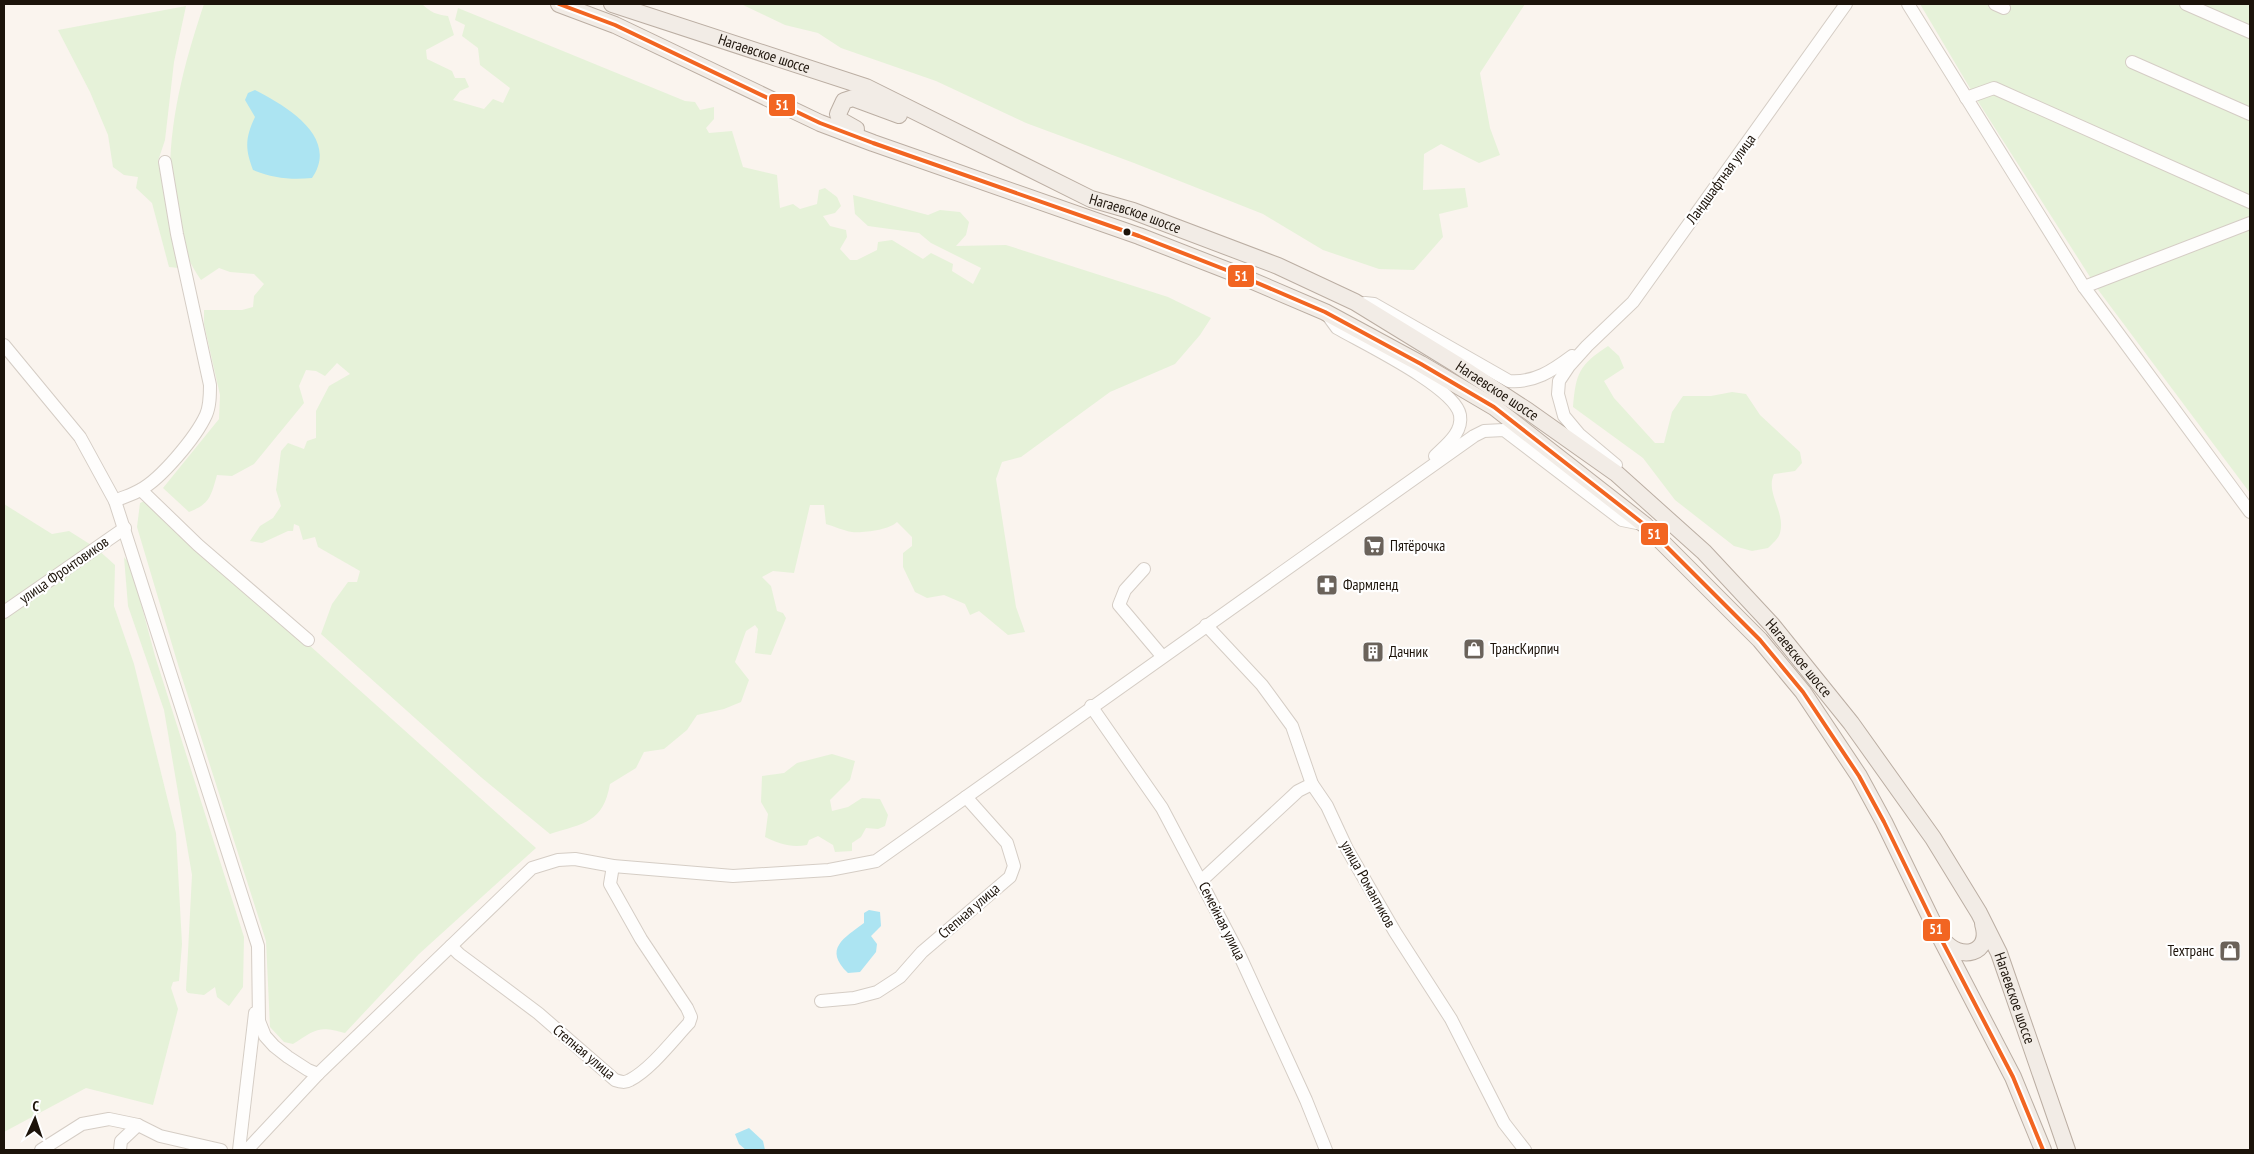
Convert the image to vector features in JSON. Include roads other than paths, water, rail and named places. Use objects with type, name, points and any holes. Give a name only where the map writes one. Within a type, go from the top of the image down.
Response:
[{"type":"main road","name":"Нагаевское шоссе","points":[[559,4],[615,25],[820,123],[873,144],[1217,266],[1325,312],[1422,364],[1494,407],[1645,525],[1760,640],[1803,692],[1859,776],[2013,1077],[2043,1150]]},
{"type":"main road","name":"Нагаевское шоссе","points":[[612,4],[866,87],[929,117],[1009,160],[1091,199],[1133,211],[1278,266],[1355,302],[1528,410],[1617,474],[1704,552],[1772,625],[1851,723],[1933,838],[1979,913],[2005,968],[2067,1150]]},
{"type":"main road","points":[[1004,189],[982,175],[849,127],[840,120],[838,114],[840,106],[844,101],[853,98],[864,101],[986,154],[1009,160]]},
{"type":"main road","points":[[1938,933],[1948,947],[1954,951],[1961,953],[1975,951],[1982,946],[1985,938],[1979,913]]},
{"type":"street","name":"Ландшафтная улица","points":[[1586,346],[1633,302],[1846,4]]},
{"type":"street","points":[[1908,4],[2084,287],[2250,512]]},
{"type":"street","points":[[2186,4],[2250,32]]},
{"type":"street","points":[[2132,62],[2250,114]]},
{"type":"street","points":[[1966,98],[1994,88],[2250,202]]},
{"type":"street","points":[[115,500],[141,490],[156,479],[193,437],[206,414],[210,398],[210,385],[177,234],[165,162]]},
{"type":"street","points":[[2084,287],[2250,223]]},
{"type":"street","points":[[1355,302],[1374,304],[1509,381],[1524,382],[1539,377],[1586,346]]},
{"type":"street","points":[[1325,312],[1336,328],[1438,387],[1458,406],[1460,417],[1458,430],[1451,441],[1418,475]]},
{"type":"street","points":[[4,345],[80,437],[115,500],[258,946],[260,1021],[265,1036],[288,1057],[318,1074]]},
{"type":"street","points":[[1586,346],[1559,381],[1558,394],[1564,416],[1580,434],[1689,527],[1704,552]]},
{"type":"street","points":[[247,1150],[318,1074],[532,868],[558,860],[575,859],[613,866],[733,876],[829,870],[876,861],[966,798],[1091,706],[1418,475],[1484,431],[1504,430],[1622,520],[1645,525]]},
{"type":"street","points":[[141,490],[198,545],[308,640]]},
{"type":"street","name":"улица Фронтовиков","points":[[4,612],[125,528]]},
{"type":"street","points":[[1144,569],[1125,590],[1119,605],[1162,656]]},
{"type":"street","name":"улица Романтиков","points":[[1206,625],[1262,686],[1292,726],[1312,784],[1327,806],[1376,901],[1451,1019],[1504,1123],[1525,1150]]},
{"type":"street","name":"Семейная улица","points":[[1091,706],[1162,808],[1201,881],[1239,954],[1306,1100],[1326,1150]]},
{"type":"street","points":[[1201,881],[1298,792],[1312,784]]},
{"type":"street","name":"Степная улица","points":[[821,1001],[854,998],[877,992],[900,977],[922,952],[1010,877],[1014,866],[1007,843],[966,798]]},
{"type":"street","name":"Степная улица","points":[[452,946],[459,954],[538,1013],[616,1080],[622,1082],[630,1080],[644,1070],[683,1030],[691,1017],[641,938],[610,884],[613,866]]},
{"type":"street","points":[[239,1150],[258,981]]},
{"type":"street","points":[[40,1150],[82,1124],[109,1119],[138,1125],[160,1136],[221,1150]]},
{"type":"street","points":[[120,1150],[121,1141],[138,1125]]},
{"type":"water","points":[[255,90],[294,114],[314,136],[319,149],[319,163],[312,178],[282,178],[253,170],[247,144],[249,131],[255,117],[245,100],[248,93]]},
{"type":"water","points":[[869,910],[880,912],[881,926],[871,936],[877,944],[876,952],[860,972],[848,973],[837,957],[839,945],[864,923],[864,913]]},
{"type":"water","points":[[749,1128],[763,1141],[765,1150],[746,1150],[739,1144],[735,1134]]},
{"type":"place","name":"Пятёрочка","points":[[1374,546]]},
{"type":"place","name":"Фармленд","points":[[1327,585]]},
{"type":"place","name":"ТрансКирпич","points":[[1474,649]]},
{"type":"place","name":"Дачник","points":[[1373,652]]},
{"type":"place","name":"Техтранс","points":[[2230,951]]}]
